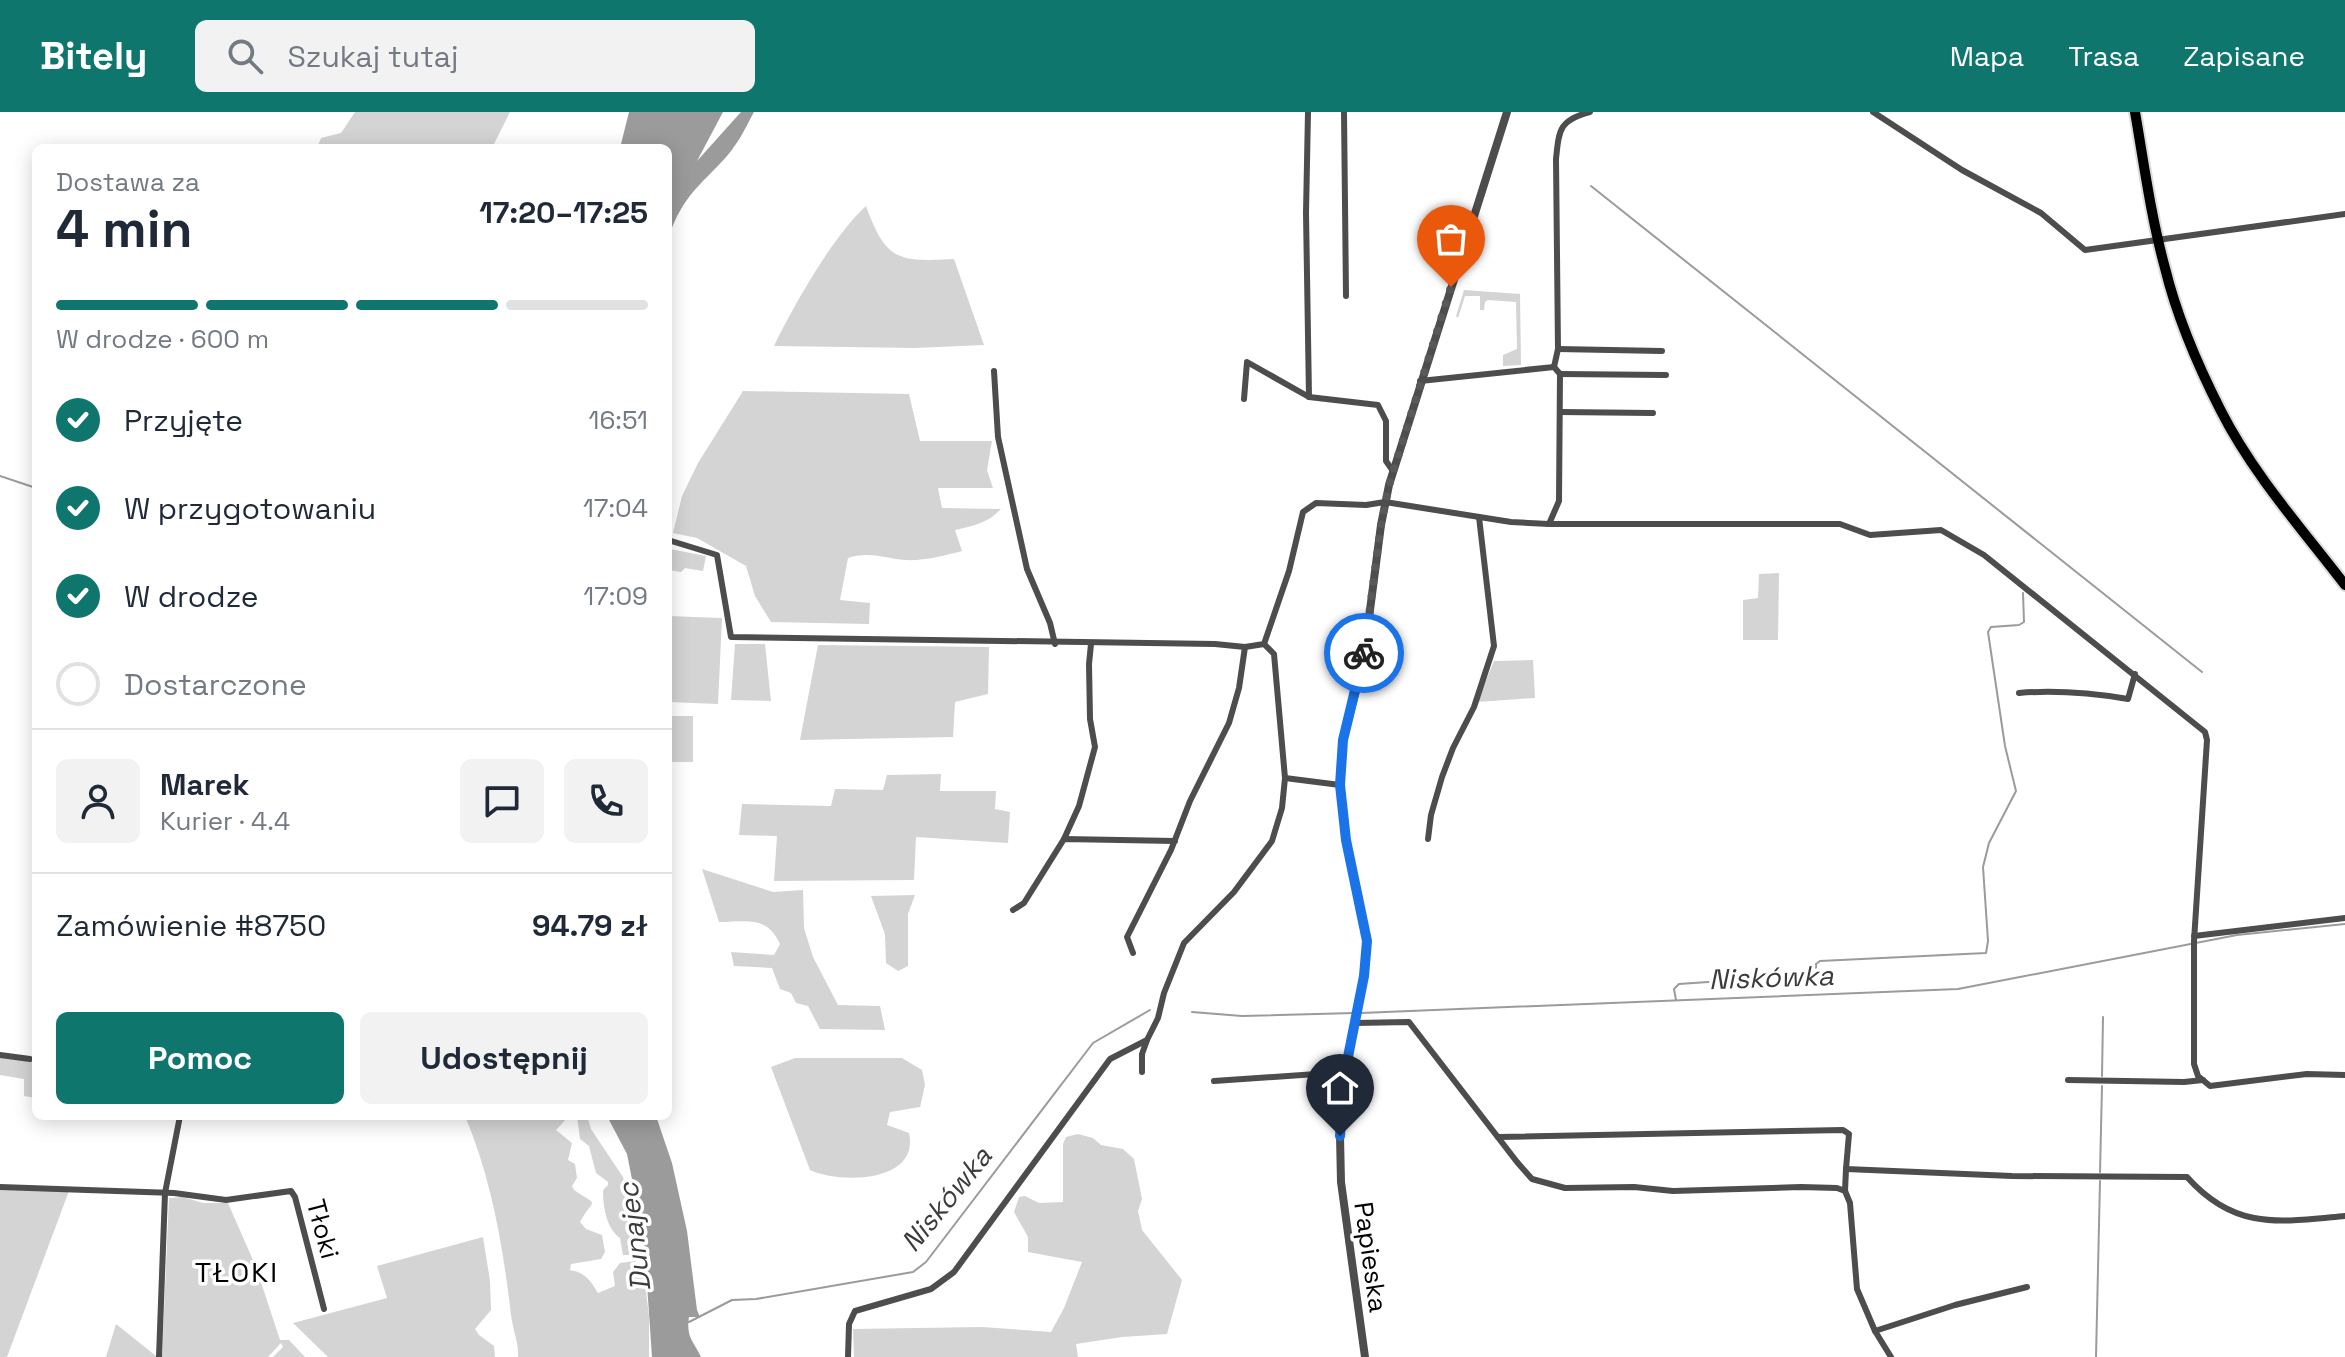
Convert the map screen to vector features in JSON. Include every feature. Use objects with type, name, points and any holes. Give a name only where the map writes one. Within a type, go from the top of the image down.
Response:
[{"type":"main road","points":[[2135,112],[2158,240],[2185,330],[2221,411],[2265,481],[2345,585]]},
{"type":"street","points":[[1308,112],[1309,397]]},
{"type":"street","points":[[1344,112],[1346,296]]},
{"type":"street","name":"Papieska","points":[[1365,1357],[1341,1182],[1341,1112],[1345,1072],[1366,957],[1366,929],[1346,840],[1340,785],[1343,740],[1363,664],[1385,502],[1393,471],[1507,112]]},
{"type":"street","points":[[1554,367],[1558,349],[1555,247],[1557,147],[1564,124],[1573,117],[1590,112]]},
{"type":"street","points":[[1873,112],[1962,170],[2041,213],[2085,250],[2345,214]]},
{"type":"street","points":[[1558,349],[1662,351]]},
{"type":"street","points":[[1244,399],[1247,362],[1309,397],[1378,405],[1386,421],[1386,461],[1393,471]]},
{"type":"street","points":[[1420,381],[1554,367]]},
{"type":"street","points":[[1549,524],[1559,501],[1560,374],[1554,367]]},
{"type":"street","points":[[994,371],[998,437],[1027,569],[1046,613],[1055,644]]},
{"type":"street","points":[[1560,374],[1666,375]]},
{"type":"street","points":[[1560,412],[1653,413]]},
{"type":"street","points":[[1264,644],[1289,571],[1303,512],[1316,503],[1366,505],[1385,502],[1549,524],[1840,524],[1870,535],[1941,530],[1984,555],[2195,722],[2206,735],[2194,938],[2194,1064],[2198,1076],[2210,1086],[2307,1074],[2345,1075]]},
{"type":"street","points":[[1428,839],[1442,777],[1474,707],[1494,646],[1479,517]]},
{"type":"street","points":[[672,541],[717,555],[731,637],[1215,644],[1245,647],[1264,644]]},
{"type":"street","points":[[1013,910],[1024,903],[1064,839],[1079,806],[1095,747],[1090,719],[1091,644]]},
{"type":"street","points":[[1142,1072],[1142,1054],[1184,943],[1234,892],[1272,841],[1282,808],[1285,778],[1274,654],[1264,644]]},
{"type":"street","points":[[1133,953],[1127,937],[1229,723],[1239,688],[1245,647]]},
{"type":"street","points":[[2019,693],[2048,690],[2128,699],[2135,674]]},
{"type":"street","points":[[1285,778],[1340,785]]},
{"type":"street","points":[[1064,839],[1175,841]]},
{"type":"street","points":[[2194,938],[2345,918]]},
{"type":"street","points":[[1355,1022],[1409,1022],[1532,1179],[1557,1187],[1634,1187],[1673,1191],[1816,1187],[1845,1191]]},
{"type":"street","points":[[848,1357],[849,1324],[855,1311],[931,1289],[954,1272],[1110,1059],[1147,1040]]},
{"type":"street","points":[[0,1055],[30,1059]]},
{"type":"street","points":[[1214,1081],[1345,1072]]},
{"type":"street","points":[[2068,1080],[2203,1080]]},
{"type":"street","points":[[159,1357],[165,1193],[179,1120]]},
{"type":"street","points":[[1498,1137],[1843,1130],[1849,1134],[1845,1191],[1850,1203],[1857,1289],[1875,1331],[1891,1357]]},
{"type":"street","points":[[1846,1169],[2012,1176],[2187,1177],[2206,1198],[2266,1222],[2345,1216]]},
{"type":"street","name":"Tłoki","points":[[0,1187],[165,1193],[226,1200],[291,1191],[324,1309]]},
{"type":"street","points":[[1875,1331],[1955,1305],[2027,1287]]},
{"type":"shaded area","points":[[355,112],[510,112],[494,144],[319,144],[321,138],[341,133]]},
{"type":"shaded area","points":[[629,112],[723,112],[697,161],[741,112],[754,112],[731,151],[686,201],[672,228],[672,144],[621,144]]},
{"type":"shaded area","points":[[866,206],[880,238],[896,254],[919,260],[954,259],[984,345],[915,348],[774,346],[828,253]]},
{"type":"shaded area","points":[[1464,290],[1520,294],[1521,365],[1503,366],[1503,355],[1517,349],[1516,302],[1488,300],[1484,310],[1480,310],[1480,296],[1465,296],[1458,318]]},
{"type":"shaded area","points":[[743,391],[909,394],[920,441],[992,441],[987,470],[993,488],[938,488],[942,508],[1001,509],[985,521],[955,530],[962,551],[919,560],[869,555],[848,558],[840,600],[870,603],[869,624],[771,622],[755,596],[746,566],[697,538],[673,533],[682,496],[698,463]]},
{"type":"shaded area","points":[[672,549],[706,556],[703,571],[685,568],[681,572],[672,571]]},
{"type":"shaded area","points":[[1779,573],[1778,640],[1743,640],[1743,600],[1758,598],[1759,574]]},
{"type":"shaded area","points":[[672,616],[722,618],[718,704],[672,702]]},
{"type":"shaded area","points":[[735,644],[765,644],[771,701],[731,700]]},
{"type":"shaded area","points":[[818,645],[989,647],[988,694],[955,702],[953,737],[800,740]]},
{"type":"shaded area","points":[[1533,660],[1535,698],[1477,702],[1494,661]]},
{"type":"shaded area","points":[[672,716],[693,716],[693,762],[672,762]]},
{"type":"shaded area","points":[[941,774],[940,791],[996,791],[995,809],[1010,812],[1008,843],[916,837],[914,880],[774,881],[777,836],[739,835],[742,804],[831,806],[835,789],[883,790],[887,775]]},
{"type":"shaded area","points":[[702,869],[773,892],[803,890],[804,928],[813,957],[838,1005],[880,1006],[885,1030],[820,1029],[808,1006],[796,1003],[791,993],[780,989],[772,968],[734,966],[731,952],[774,955],[780,944],[769,928],[762,924],[719,922]]},
{"type":"shaded area","points":[[915,895],[908,914],[908,966],[898,971],[886,963],[885,934],[871,896]]},
{"type":"shaded area","points":[[0,1057],[32,1061],[32,1097],[24,1096],[24,1079],[0,1075]]},
{"type":"shaded area","points":[[795,1058],[902,1058],[922,1070],[925,1085],[920,1107],[890,1112],[887,1125],[909,1133],[909,1150],[902,1162],[875,1176],[857,1178],[810,1170],[771,1067]]},
{"type":"shaded area","points":[[466,1120],[565,1120],[556,1130],[572,1143],[568,1160],[575,1164],[577,1178],[572,1186],[592,1203],[580,1222],[586,1229],[602,1235],[605,1252],[601,1259],[571,1264],[570,1270],[587,1278],[598,1293],[615,1286],[613,1272],[620,1263],[636,1261],[637,1266],[643,1266],[649,1316],[649,1357],[518,1357],[495,1214]]},
{"type":"shaded area","points":[[578,1120],[588,1120],[623,1177],[633,1233],[631,1243],[634,1251],[628,1255],[623,1255],[620,1238],[608,1223],[603,1190],[608,1182],[596,1173],[589,1146],[580,1139]]},
{"type":"shaded area","points":[[609,1120],[657,1120],[672,1163],[687,1231],[700,1317],[689,1317],[688,1330],[701,1357],[652,1357],[644,1240],[627,1154]]},
{"type":"shaded area","points":[[1078,1134],[1093,1138],[1101,1145],[1123,1149],[1134,1159],[1142,1199],[1138,1211],[1142,1230],[1182,1280],[1167,1334],[1076,1344],[1078,1357],[854,1357],[853,1329],[982,1327],[1051,1332],[1082,1262],[1028,1252],[1028,1237],[1014,1212],[1019,1197],[1025,1196],[1039,1203],[1063,1202],[1063,1144],[1066,1137]]},
{"type":"shaded area","points":[[0,1188],[69,1191],[7,1357],[0,1357]]},
{"type":"shaded area","points":[[183,1197],[203,1203],[228,1203],[256,1267],[280,1340],[289,1340],[305,1357],[273,1357],[283,1347],[281,1343],[268,1357],[162,1357],[169,1198]]},
{"type":"shaded area","points":[[483,1237],[491,1310],[475,1329],[494,1346],[495,1357],[328,1357],[293,1323],[387,1298],[377,1266]]},
{"type":"shaded area","points":[[116,1324],[156,1356],[156,1357],[106,1357]]},
{"type":"waterway","points":[[1591,186],[2202,672]]},
{"type":"waterway","points":[[0,476],[32,487]]},
{"type":"waterway","points":[[1676,1000],[1674,989],[1679,984],[1811,975],[1816,973],[1816,964],[1820,961],[1986,953],[1988,941],[1983,867],[1989,843],[2016,791],[2005,746],[1988,632],[1991,627],[2024,622],[2023,593]]},
{"type":"waterway","name":"Niskówka","points":[[1361,1013],[1958,989],[2237,935],[2345,924]]},
{"type":"waterway","name":"Niskówka","points":[[689,1322],[732,1300],[756,1299],[913,1272],[926,1262],[1093,1043],[1150,1010]]},
{"type":"waterway","name":"Niskówka","points":[[1192,1012],[1242,1016],[1354,1013]]},
{"type":"waterway","points":[[2102,1076],[2103,1017]]},
{"type":"waterway","points":[[2100,1172],[2102,1086]]},
{"type":"waterway","points":[[2096,1357],[2100,1181]]},
{"type":"way so far","points":[[1364,653],[1389,485],[1451,287]]},
{"type":"district","name":"TŁOKI","points":[[237,1272]]},
{"type":"route","points":[[1340,1136],[1345,1072],[1364,976],[1367,941],[1346,840],[1340,785],[1343,740],[1364,653]]},
{"type":"water label","name":"Dunajec","points":[[634,1237]]}]
